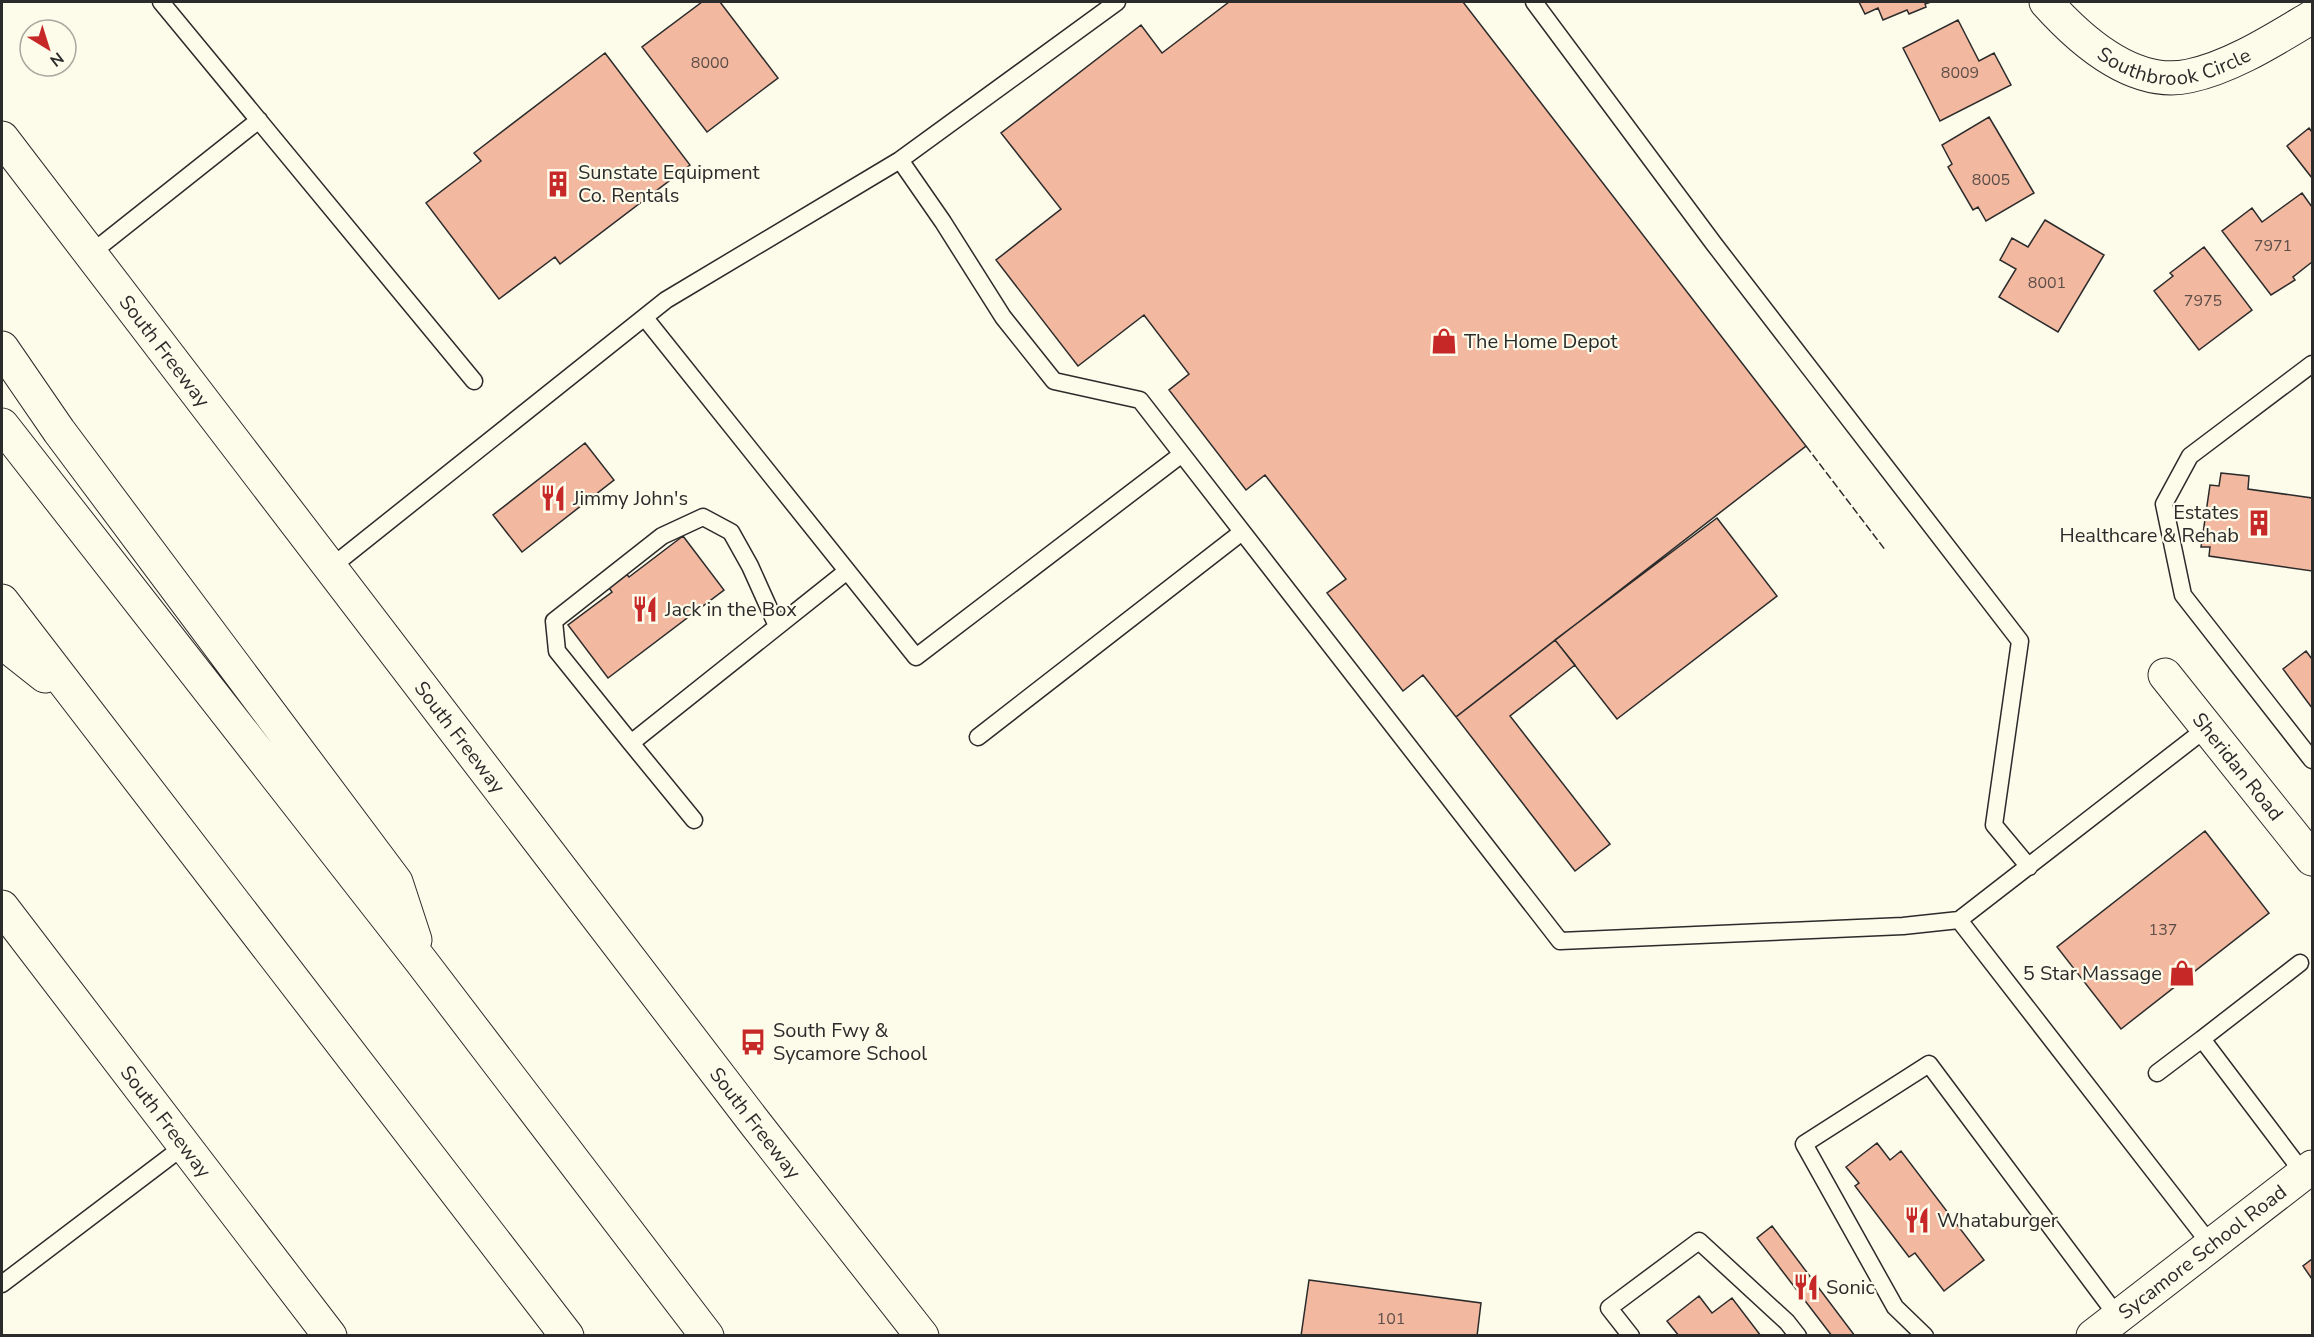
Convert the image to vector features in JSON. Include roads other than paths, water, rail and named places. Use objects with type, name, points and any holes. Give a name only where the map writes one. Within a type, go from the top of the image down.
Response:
[{"type":"main road","name":"Southbrook Circle","points":[[2046,2],[2083,39],[2122,65],[2156,78],[2189,76],[2243,57],[2313,17]]},
{"type":"main road","name":"South Freeway","points":[[2,138],[755,1123],[922,1335]]},
{"type":"main road","points":[[2,348],[59,431],[396,882],[422,962]]},
{"type":"main road","points":[[2,425],[422,962],[707,1335]]},
{"type":"main road","points":[[2,601],[567,1335]]},
{"type":"main road","points":[[2,642],[84,707]]},
{"type":"main road","name":"Sheridan Road","points":[[2165,675],[2313,859]]},
{"type":"main road","name":"South Freeway","points":[[2,907],[330,1335]]},
{"type":"main road","name":"Sycamore School Road","points":[[2105,1326],[2308,1170]]},
{"type":"lane","points":[[161,2],[474,381]]},
{"type":"lane","points":[[330,568],[666,300],[900,160],[1117,2]]},
{"type":"lane","points":[[1534,2],[1714,244],[2020,641],[1994,825],[2029,867]]},
{"type":"lane","points":[[90,254],[259,120]]},
{"type":"lane","points":[[900,160],[943,222],[1003,317],[1054,381],[1140,400],[1560,941],[1904,926],[1959,920],[2208,727]]},
{"type":"lane","points":[[645,318],[916,657],[1182,454]]},
{"type":"lane","points":[[2313,364],[2190,456],[2164,504],[2183,595],[2313,760]]},
{"type":"lane","points":[[694,820],[557,651],[554,621],[662,536],[703,517],[730,532],[750,566],[777,626]]},
{"type":"lane","points":[[978,736],[1242,532]]},
{"type":"lane","points":[[631,743],[847,571]]},
{"type":"lane","points":[[1959,920],[2211,1245]]},
{"type":"lane","points":[[2157,1073],[2300,963]]},
{"type":"lane","points":[[2202,1039],[2308,1170]]},
{"type":"lane","points":[[1925,1335],[1894,1307],[1804,1144],[1929,1064],[2105,1326]]},
{"type":"lane","points":[[2,1284],[184,1146]]},
{"type":"lane","points":[[1631,1335],[1609,1308],[1699,1241],[1788,1322],[1798,1335]]},
{"type":"place","name":"Sunstate Equipment Co. Rentals","points":[[558,184]]},
{"type":"place","name":"The Home Depot","points":[[1444,341]]},
{"type":"place","name":"Jimmy John's","points":[[553,498]]},
{"type":"place","name":"Estates Healthcare & Rehab","points":[[2259,523]]},
{"type":"place","name":"Jack in the Box","points":[[645,609]]},
{"type":"place","name":"5 Star Massage","points":[[2182,973]]},
{"type":"place","name":"South Fwy & Sycamore School","points":[[753,1042]]},
{"type":"place","name":"Whataburger","points":[[1917,1220]]},
{"type":"place","name":"Sonic","points":[[1806,1287]]}]
